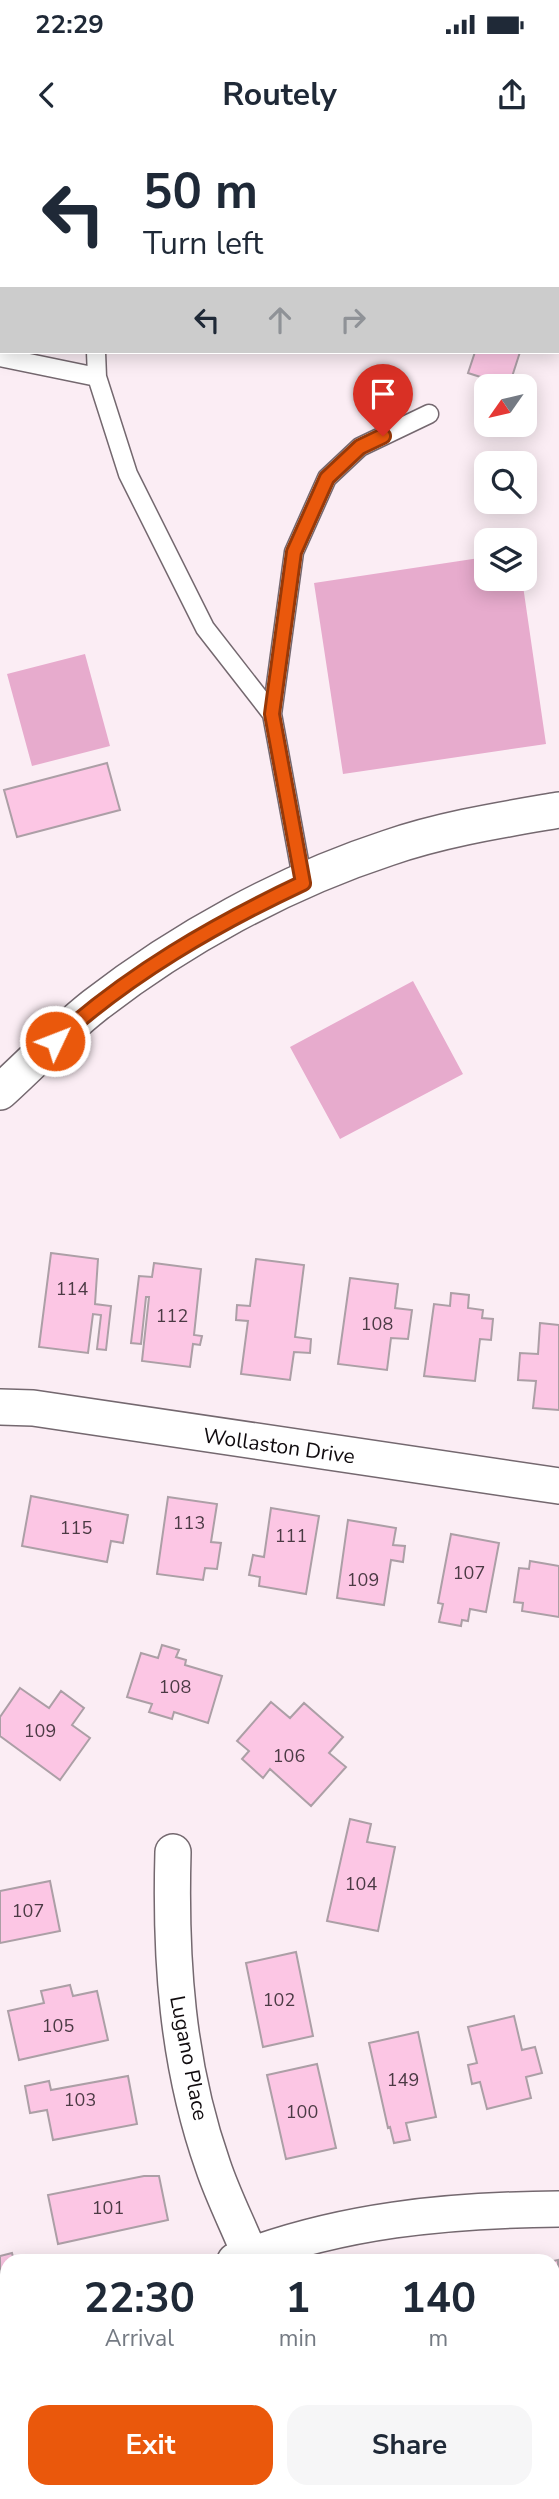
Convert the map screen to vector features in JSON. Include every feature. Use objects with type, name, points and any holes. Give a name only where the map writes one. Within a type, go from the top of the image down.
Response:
[{"type":"street","points":[[0,1093],[93,1007],[158,961],[243,911],[389,847],[482,823],[559,810]]},
{"type":"street","name":"Wollaston Drive","points":[[0,1407],[33,1408],[559,1486]]},
{"type":"street","name":"Lugano Place","points":[[173,1853],[171,1936],[176,2002],[186,2069],[212,2165],[241,2254]]},
{"type":"street","points":[[254,2254],[318,2233],[397,2217],[477,2209],[559,2209]]},
{"type":"lane","points":[[96,354],[97,377],[128,474],[205,628],[272,714]]},
{"type":"lane","points":[[0,357],[97,377]]},
{"type":"lane","points":[[303,883],[272,714],[294,552],[327,478],[360,447],[429,414]]},
{"type":"shaded area","points":[[474,559],[474,591],[524,591],[546,744],[343,774],[314,583]]},
{"type":"shaded area","points":[[85,654],[110,746],[32,766],[7,674]]},
{"type":"shaded area","points":[[413,981],[463,1074],[340,1139],[290,1047]]},
{"type":"building","points":[[474,354],[519,354],[513,374],[468,373]]},
{"type":"building","points":[[107,763],[120,810],[17,837],[4,790]]},
{"type":"building","points":[[51,1253],[98,1259],[95,1304],[111,1306],[106,1350],[97,1349],[101,1315],[93,1314],[88,1353],[39,1347]]},
{"type":"building","points":[[256,1259],[304,1265],[295,1337],[311,1339],[310,1353],[294,1352],[290,1380],[241,1374],[248,1321],[236,1320],[237,1305],[250,1306]]},
{"type":"building","points":[[154,1263],[201,1269],[194,1335],[202,1336],[200,1345],[193,1344],[190,1367],[142,1361],[149,1297],[146,1297],[141,1344],[131,1343],[139,1276],[152,1277]]},
{"type":"building","points":[[350,1278],[398,1284],[395,1308],[412,1310],[408,1339],[391,1338],[387,1370],[338,1364]]},
{"type":"building","points":[[451,1293],[469,1295],[468,1308],[483,1310],[482,1318],[493,1319],[491,1340],[480,1339],[475,1381],[424,1376],[434,1304],[450,1306]]},
{"type":"building","points":[[540,1323],[559,1325],[559,1410],[533,1408],[536,1381],[518,1380],[520,1353],[538,1354]]},
{"type":"building","points":[[31,1496],[128,1515],[123,1543],[111,1541],[107,1562],[22,1546]]},
{"type":"building","points":[[168,1497],[217,1504],[211,1542],[221,1543],[217,1569],[205,1568],[203,1580],[157,1574]]},
{"type":"building","points":[[271,1508],[319,1516],[306,1594],[259,1586],[260,1577],[249,1575],[253,1555],[264,1557]]},
{"type":"building","points":[[348,1520],[396,1528],[393,1545],[405,1546],[403,1562],[391,1560],[384,1605],[337,1598]]},
{"type":"building","points":[[451,1534],[499,1543],[486,1612],[470,1609],[468,1621],[462,1620],[461,1626],[439,1622],[443,1604],[438,1603]]},
{"type":"building","points":[[530,1561],[559,1566],[559,1617],[522,1611],[523,1603],[514,1602],[519,1568],[529,1569]]},
{"type":"building","points":[[162,1645],[179,1650],[176,1657],[186,1660],[185,1665],[222,1676],[208,1723],[174,1712],[172,1719],[149,1712],[152,1704],[127,1697],[141,1653],[158,1658]]},
{"type":"building","points":[[20,1688],[49,1708],[61,1691],[84,1708],[72,1725],[90,1738],[60,1780],[0,1736],[0,1717]]},
{"type":"building","points":[[271,1702],[290,1718],[304,1703],[343,1737],[329,1753],[346,1767],[311,1806],[270,1769],[263,1778],[242,1759],[249,1751],[237,1741]]},
{"type":"building","points":[[350,1819],[371,1824],[367,1842],[395,1847],[378,1931],[327,1921]]},
{"type":"building","points":[[50,1881],[60,1931],[0,1943],[0,1891]]},
{"type":"building","points":[[296,1952],[313,2036],[263,2047],[246,1963]]},
{"type":"building","points":[[70,1985],[73,1996],[97,1991],[108,2040],[19,2060],[8,2011],[44,2003],[41,1991]]},
{"type":"building","points":[[514,2016],[522,2050],[535,2047],[542,2073],[526,2077],[531,2098],[487,2109],[480,2082],[472,2084],[468,2065],[477,2063],[468,2027]]},
{"type":"building","points":[[418,2032],[436,2117],[406,2123],[410,2140],[394,2143],[390,2127],[388,2128],[369,2043]]},
{"type":"building","points":[[317,2064],[336,2148],[286,2159],[267,2075]]},
{"type":"building","points":[[128,2076],[137,2124],[53,2140],[47,2110],[30,2113],[25,2086],[49,2081],[51,2090]]},
{"type":"building","points":[[144,2176],[159,2176],[168,2220],[58,2244],[48,2195]]},
{"type":"route","points":[[55,1041],[93,1007],[158,961],[243,911],[303,883],[272,714],[294,552],[327,478],[360,447],[383,436]]}]
